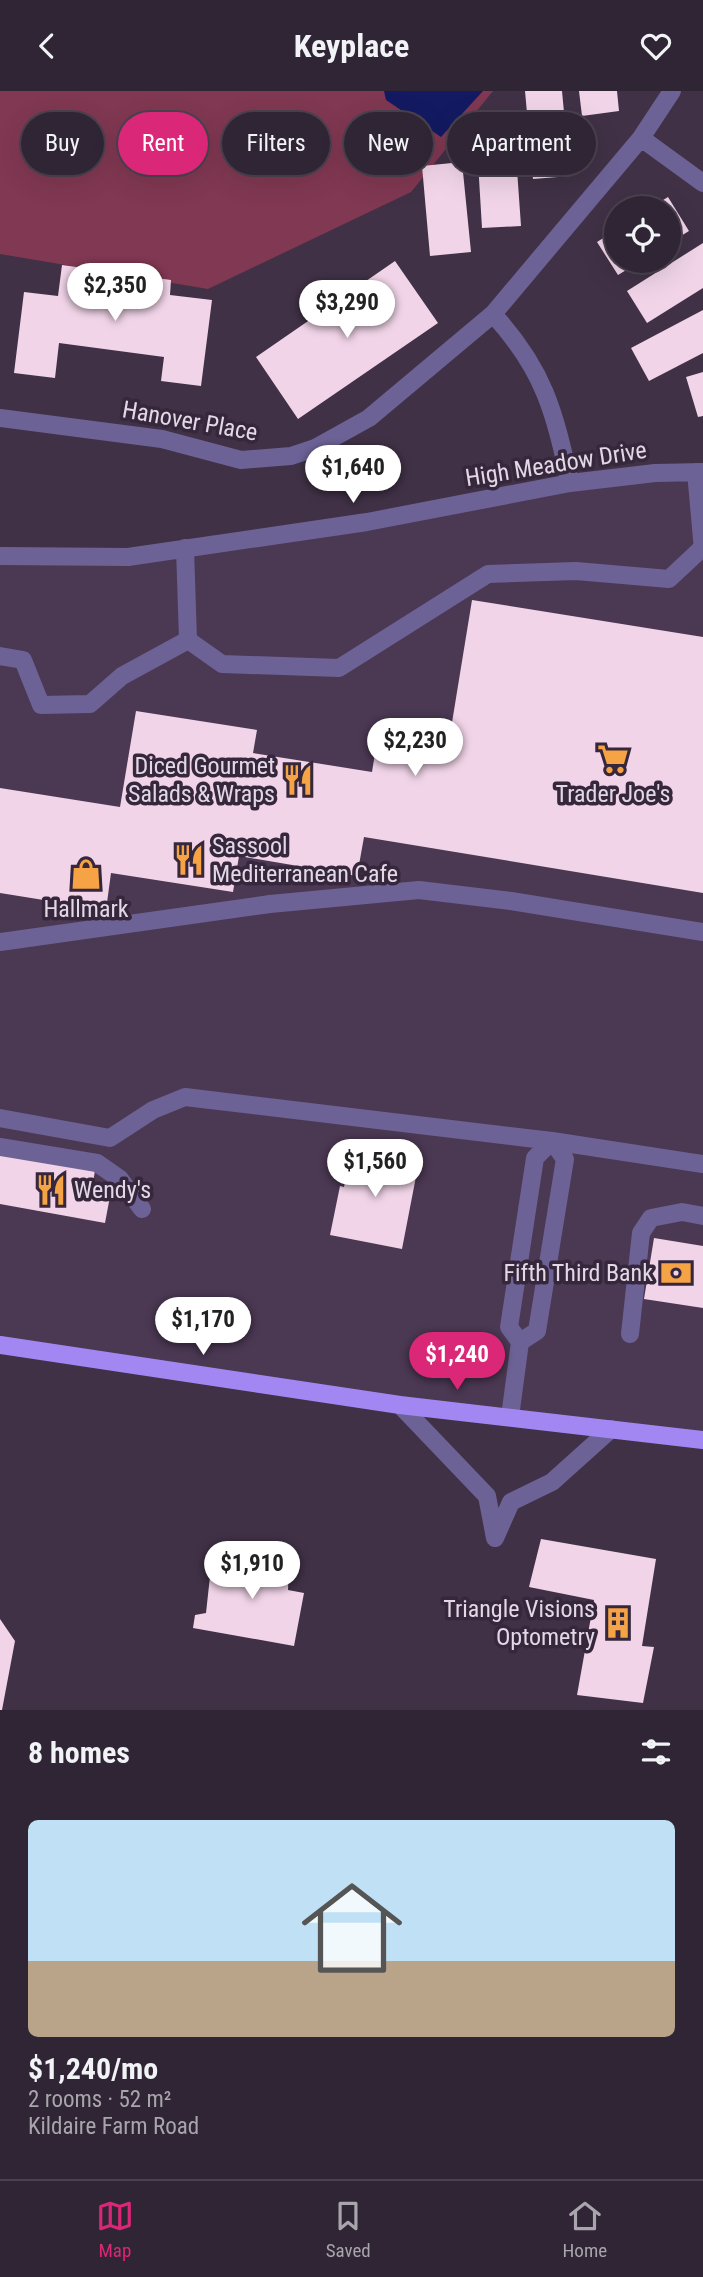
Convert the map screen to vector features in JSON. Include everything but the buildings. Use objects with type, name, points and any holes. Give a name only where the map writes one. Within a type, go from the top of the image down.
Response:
[{"type":"main road","points":[[0,1345],[400,1405],[703,1440]]},
{"type":"street","name":"Hanover Place","points":[[0,418],[162,439],[241,460],[291,456],[342,435],[369,418],[493,314],[641,138],[672,91]]},
{"type":"street","points":[[641,138],[703,183]]},
{"type":"street","points":[[493,314],[533,363],[554,415],[570,482]]},
{"type":"street","points":[[188,640],[222,664],[339,668],[488,574],[576,571],[669,579],[702,549],[699,472]]},
{"type":"street","name":"High Meadow Drive","points":[[0,556],[128,557],[367,522],[570,482],[655,473],[699,472]]},
{"type":"street","points":[[185,548],[188,640]]},
{"type":"street","points":[[0,656],[23,660],[41,705],[90,704],[122,676],[188,640]]},
{"type":"street","points":[[0,942],[270,904],[419,890],[511,901],[703,932]]},
{"type":"street","points":[[0,1118],[110,1138],[153,1110],[185,1097],[552,1141],[703,1164]]},
{"type":"street","points":[[510,1417],[520,1342],[509,1327],[535,1158],[552,1141]]},
{"type":"street","points":[[520,1342],[537,1331],[565,1159],[552,1141]]},
{"type":"street","points":[[0,1147],[97,1163],[120,1179],[142,1209]]},
{"type":"street","points":[[630,1334],[641,1233],[651,1218],[682,1212],[703,1216]]},
{"type":"street","points":[[400,1405],[487,1496],[495,1538],[511,1503],[552,1482],[611,1429]]},
{"type":"shaded area","points":[[0,91],[493,91],[476,112],[447,112],[447,148],[433,165],[433,112],[344,112],[344,175],[425,175],[411,192],[208,289],[0,254]]},
{"type":"shaded area","points":[[384,91],[483,91],[464,112],[447,112],[447,130],[441,137],[433,132],[433,112],[404,112],[386,100]]},
{"type":"shaded area","points":[[703,474],[703,1441],[0,1343],[0,556],[128,557],[570,483]]},
{"type":"place","name":"Trader Joe's","points":[[613,759]]},
{"type":"place","name":"Diced Gourmet Salads & Wraps","points":[[298,780]]},
{"type":"place","name":"Sassool Mediterranean Cafe","points":[[189,860]]},
{"type":"place","name":"Hallmark","points":[[86,874]]},
{"type":"place","name":"Wendy's","points":[[51,1190]]},
{"type":"place","name":"Fifth Third Bank","points":[[676,1273]]},
{"type":"place","name":"Triangle Visions Optometry","points":[[618,1623]]}]
